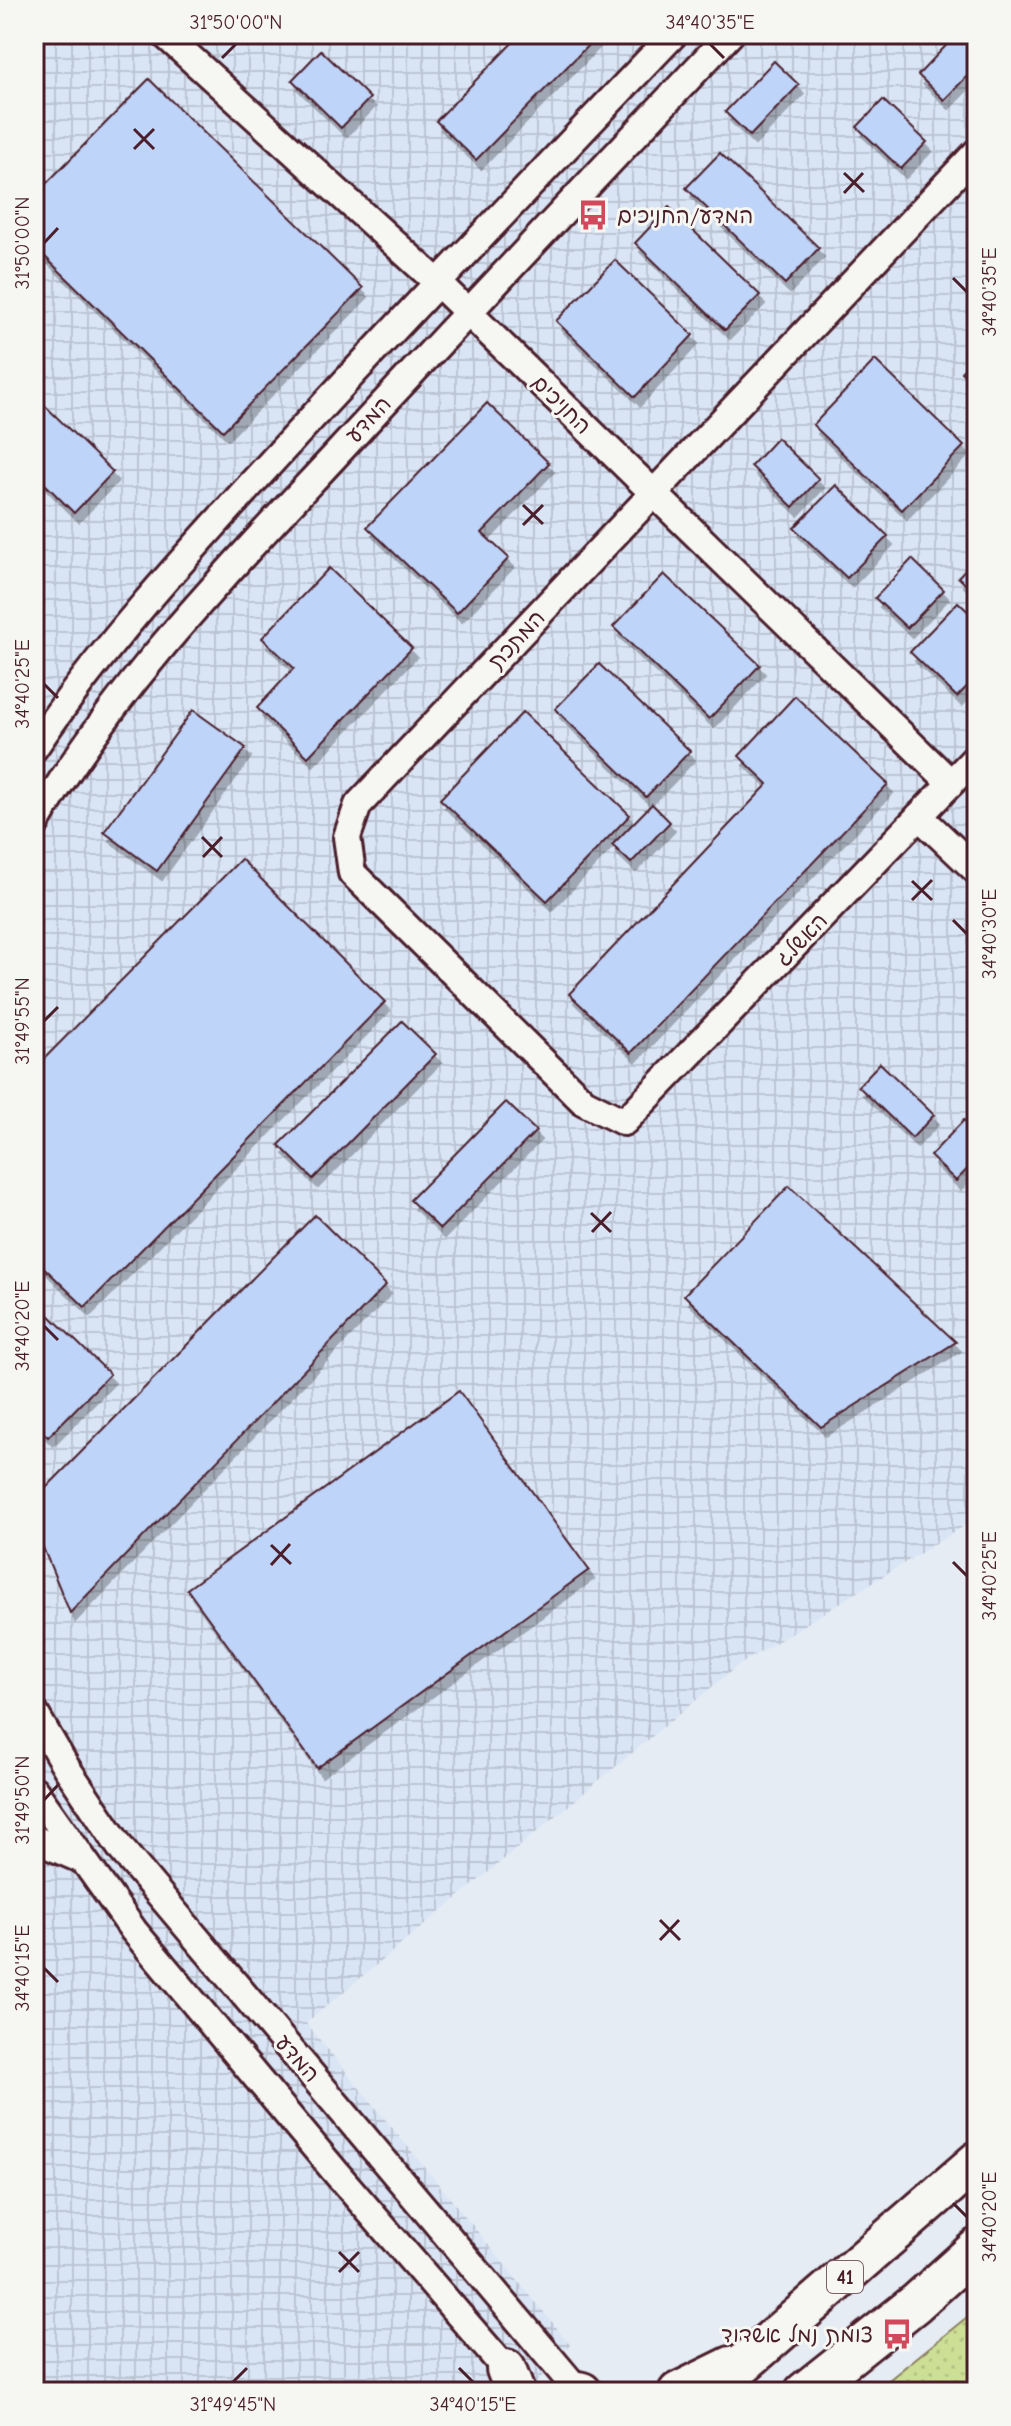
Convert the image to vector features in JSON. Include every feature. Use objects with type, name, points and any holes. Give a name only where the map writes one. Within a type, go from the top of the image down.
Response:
[{"type":"highway","name":"41","points":[[711,2392],[977,2161]]},
{"type":"highway","points":[[804,2392],[916,2303],[977,2248]]},
{"type":"highway","points":[[678,2392],[758,2352]]},
{"type":"street","name":"החניכים","points":[[164,34],[437,282],[951,783]]},
{"type":"street","name":"המדע","points":[[34,748],[65,702],[184,559],[437,282],[674,34]]},
{"type":"street","name":"המדע","points":[[34,826],[61,779],[120,697],[257,539],[730,34]]},
{"type":"street","name":"המתכת","points":[[624,1122],[584,1102],[352,873],[347,837],[358,805],[977,152]]},
{"type":"street","name":"האשלג","points":[[624,1122],[977,756]]},
{"type":"street","points":[[919,816],[977,871]]},
{"type":"street","name":"המדע","points":[[34,1712],[66,1767],[122,1850],[580,2392]]},
{"type":"street","points":[[35,1790],[66,1767]]},
{"type":"street","name":"המדע","points":[[35,1790],[80,1859],[134,1931],[516,2384]]},
{"type":"street","points":[[34,1839],[80,1859]]},
{"type":"shaded area","points":[[34,34],[977,34],[977,1518],[736,1667],[306,2023],[570,2344],[528,2392],[34,2392]]},
{"type":"green space","points":[[977,2309],[977,2392],[874,2392]]},
{"type":"building","points":[[521,34],[599,34],[476,160],[436,121]]},
{"type":"building","points":[[957,34],[977,34],[977,66],[944,100],[918,75]]},
{"type":"building","points":[[321,50],[370,98],[341,128],[292,80]]},
{"type":"building","points":[[774,61],[799,85],[750,136],[725,112]]},
{"type":"building","points":[[149,79],[363,288],[223,431],[34,246],[34,196]]},
{"type":"building","points":[[883,100],[927,142],[901,169],[857,127]]},
{"type":"building","points":[[720,153],[819,248],[785,284],[686,188]]},
{"type":"building","points":[[669,207],[760,295],[725,330],[635,243]]},
{"type":"building","points":[[615,260],[693,335],[635,397],[556,321]]},
{"type":"building","points":[[977,355],[977,387],[961,372]]},
{"type":"building","points":[[875,360],[964,446],[902,510],[813,425]]},
{"type":"building","points":[[34,395],[113,472],[74,513],[34,473]]},
{"type":"building","points":[[487,403],[549,463],[482,533],[509,558],[457,613],[367,527]]},
{"type":"building","points":[[777,438],[819,479],[793,507],[751,466]]},
{"type":"building","points":[[836,485],[888,536],[847,578],[794,528]]},
{"type":"building","points":[[977,557],[977,595],[958,577]]},
{"type":"building","points":[[912,559],[944,590],[907,628],[875,598]]},
{"type":"building","points":[[329,568],[412,648],[308,757],[257,708],[294,668],[262,638]]},
{"type":"building","points":[[664,574],[760,665],[709,719],[613,627]]},
{"type":"building","points":[[958,602],[977,620],[977,676],[957,697],[910,652]]},
{"type":"building","points":[[599,664],[690,751],[646,797],[555,709]]},
{"type":"building","points":[[795,696],[888,784],[631,1053],[569,994],[768,784],[739,756]]},
{"type":"building","points":[[193,710],[246,748],[157,871],[104,832]]},
{"type":"building","points":[[523,712],[630,815],[547,901],[440,799]]},
{"type":"building","points":[[652,804],[670,822],[631,863],[612,845]]},
{"type":"building","points":[[241,859],[385,1002],[85,1307],[36,1260],[34,1262],[34,1069]]},
{"type":"building","points":[[402,1021],[436,1054],[313,1179],[279,1145]]},
{"type":"building","points":[[880,1063],[934,1115],[912,1138],[858,1086]]},
{"type":"building","points":[[506,1102],[536,1131],[440,1229],[410,1200]]},
{"type":"building","points":[[964,1120],[977,1133],[977,1159],[956,1181],[930,1156]]},
{"type":"building","points":[[789,1186],[956,1342],[821,1427],[684,1295]]},
{"type":"building","points":[[315,1215],[386,1285],[70,1613],[34,1526],[34,1500]]},
{"type":"building","points":[[48,1314],[110,1374],[48,1437],[34,1423],[34,1327]]},
{"type":"building","points":[[459,1391],[589,1570],[317,1768],[187,1589]]},
{"type":"place","name":"המדע/החניכים","points":[[593,215]]},
{"type":"place","name":"צומת נמל אשדוד","points":[[897,2334]]}]
